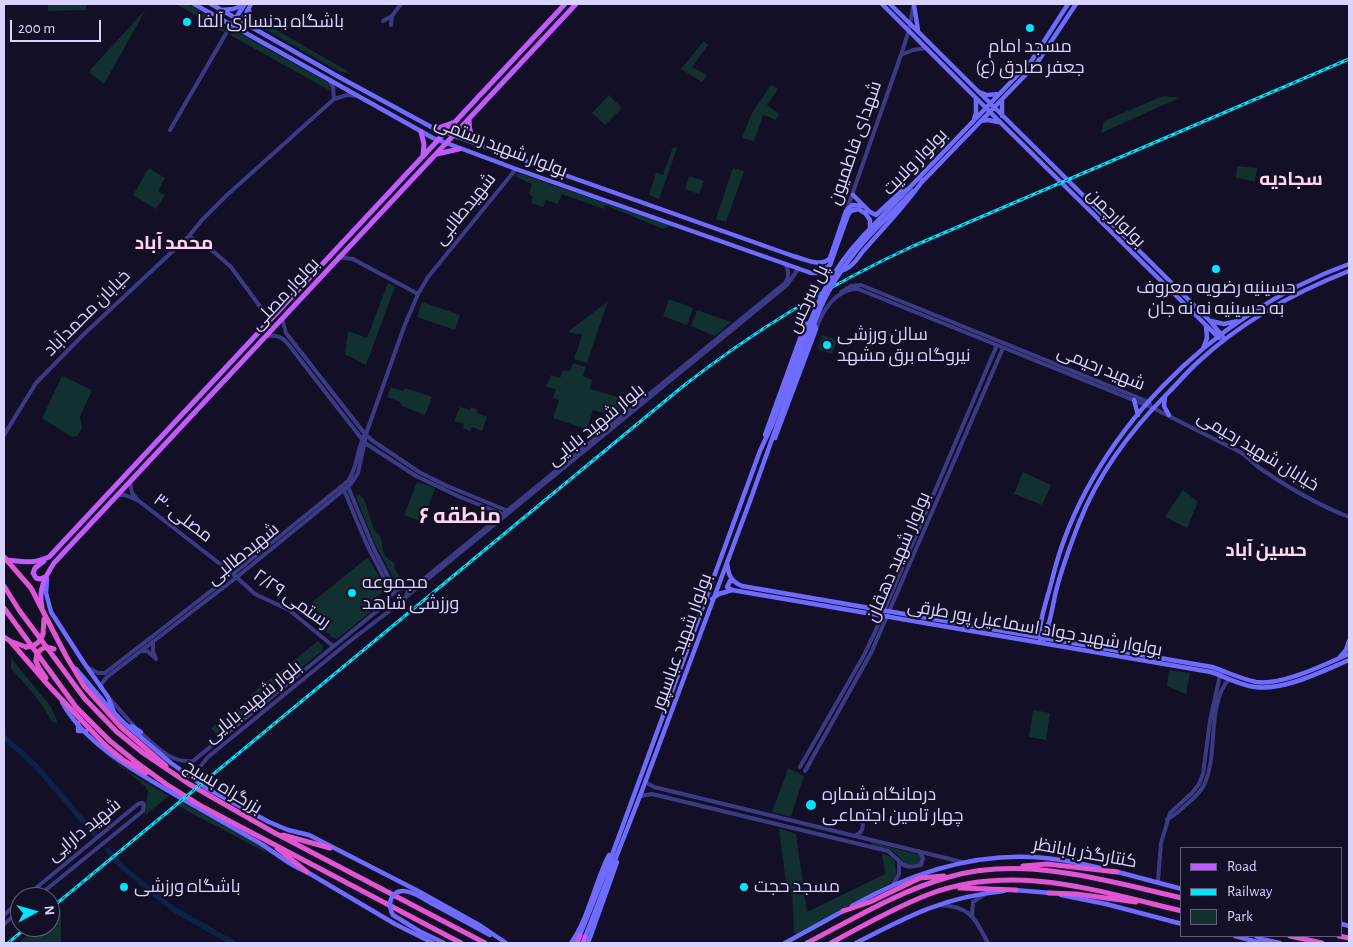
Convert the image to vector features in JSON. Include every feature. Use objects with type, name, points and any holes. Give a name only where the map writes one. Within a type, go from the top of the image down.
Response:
[{"type":"highway","points":[[5,555],[31,588],[44,616],[84,686],[121,727],[174,774]]},
{"type":"highway","name":"بزرگراه بسیج","points":[[4,586],[19,610],[84,700],[143,753],[209,796],[273,832],[485,943]]},
{"type":"highway","name":"بزرگراه بسیج","points":[[4,608],[76,707],[110,740],[166,784],[203,807],[461,943]]},
{"type":"highway","points":[[4,638],[26,646],[37,644],[43,634],[44,616]]},
{"type":"highway","points":[[10,641],[49,686],[105,745],[117,755],[166,784]]},
{"type":"highway","points":[[49,686],[48,681],[38,668],[37,654],[41,649],[48,647],[66,656]]},
{"type":"highway","points":[[273,832],[330,848]]},
{"type":"highway","points":[[269,841],[306,872]]},
{"type":"highway","points":[[1006,869],[1047,864],[1116,872]]},
{"type":"highway","points":[[807,943],[904,893],[949,876],[970,872],[1029,868],[1069,874],[1180,898]]},
{"type":"highway","points":[[843,912],[870,902],[920,878],[949,876]]},
{"type":"highway","points":[[831,943],[910,902],[950,888],[990,881],[1036,880],[1066,884],[1180,910]]},
{"type":"highway","points":[[950,888],[1016,890]]},
{"type":"highway","points":[[1049,893],[1147,902]]},
{"type":"highway","points":[[1294,937],[1319,943]]},
{"type":"main road","name":"بولوار شهید رستمی","points":[[194,4],[423,133],[446,144],[798,269],[814,273]]},
{"type":"main road","name":"بولوار شهید رستمی","points":[[211,4],[433,128],[479,146],[793,256],[820,264],[824,263]]},
{"type":"main road","name":"بولوار مصلی","points":[[46,575],[40,579],[36,578],[34,570],[49,558],[423,154],[458,121],[565,4]]},
{"type":"main road","name":"بولوار مصلی","points":[[44,616],[40,597],[41,588],[46,575],[54,563],[576,4]]},
{"type":"main road","points":[[886,4],[910,23],[990,104],[1034,57],[1068,4]]},
{"type":"main road","points":[[886,4],[926,48],[986,108]]},
{"type":"main road","points":[[914,4],[918,32]]},
{"type":"main road","points":[[994,108],[1040,59],[1076,4]]},
{"type":"main road","points":[[221,19],[225,16],[224,11],[247,5]]},
{"type":"main road","points":[[231,25],[247,5]]},
{"type":"main road","points":[[238,28],[247,5]]},
{"type":"main road","points":[[247,5],[251,20],[256,29]]},
{"type":"main road","points":[[279,52],[279,46],[284,45]]},
{"type":"main road","points":[[490,86],[496,90]]},
{"type":"main road","points":[[978,92],[987,95],[1000,93]]},
{"type":"main road","points":[[974,120],[976,98]]},
{"type":"main road","points":[[1002,100],[1002,116]]},
{"type":"main road","name":"بولوار ولایت","points":[[866,236],[990,104]]},
{"type":"main road","name":"بولوارچمن","points":[[990,104],[1210,321],[1222,334],[1225,341]]},
{"type":"main road","name":"بولوارچمن","points":[[986,108],[1218,338],[1225,341]]},
{"type":"main road","name":"بولوار ولایت","points":[[866,236],[869,230],[994,108]]},
{"type":"main road","points":[[468,119],[470,132],[474,141],[479,146]]},
{"type":"main road","points":[[981,122],[988,120],[999,122]]},
{"type":"main road","points":[[423,154],[423,133],[458,121]]},
{"type":"main road","points":[[434,155],[459,149]]},
{"type":"main road","points":[[853,195],[874,215],[879,214],[897,195],[921,179]]},
{"type":"main road","points":[[814,273],[841,270],[854,263],[861,252],[910,199],[921,179]]},
{"type":"main road","points":[[846,211],[852,205],[863,206]]},
{"type":"main road","points":[[814,273],[830,265],[851,211],[858,209],[868,216],[871,223],[869,230]]},
{"type":"main road","name":"شهدای فاطمیون","points":[[824,263],[830,258],[846,211]]},
{"type":"main road","name":"پل سرخس","points":[[800,355],[814,311],[830,278],[844,258],[866,236]]},
{"type":"main road","points":[[793,256],[814,265],[814,273]]},
{"type":"main road","points":[[1041,643],[1040,637],[1046,603],[1056,564],[1071,524],[1088,488],[1110,452],[1138,415],[1202,350],[1241,320],[1274,299],[1349,264]]},
{"type":"main road","points":[[1041,643],[1046,638],[1062,566],[1093,491],[1134,428],[1198,362],[1225,341],[1258,318],[1307,290],[1349,271]]},
{"type":"main road","points":[[1304,284],[1307,290]]},
{"type":"main road","points":[[1210,321],[1224,324],[1241,320]]},
{"type":"main road","points":[[760,451],[769,420],[805,325],[809,322],[813,323],[816,329],[779,429],[768,452]]},
{"type":"main road","points":[[1202,350],[1207,338],[1206,326]]},
{"type":"main road","name":"بولوار شهید عباسپور","points":[[582,936],[760,451],[800,355]]},
{"type":"main road","name":"بولوار شهید عباسپور","points":[[582,936],[640,796],[768,452],[800,355]]},
{"type":"main road","points":[[1165,395],[1164,406],[1169,415]]},
{"type":"main road","points":[[1134,400],[1138,415]]},
{"type":"main road","points":[[5,555],[30,563],[49,558]]},
{"type":"main road","points":[[727,562],[729,576],[733,581],[728,584],[729,589],[732,590]]},
{"type":"main road","points":[[46,575],[46,593],[51,612],[108,697],[115,714],[141,732]]},
{"type":"main road","name":"بولوار شهید جواد اسماعیل پور طرقی","points":[[733,581],[742,586],[1220,675],[1255,687],[1276,687],[1349,660]]},
{"type":"main road","points":[[712,600],[724,591],[732,590]]},
{"type":"main road","name":"بولوار شهید جواد اسماعیل پور طرقی","points":[[732,590],[1061,640],[1212,667],[1245,680],[1265,683],[1288,678],[1349,654]]},
{"type":"main road","points":[[1046,603],[1049,605],[1053,604]]},
{"type":"main road","points":[[1025,634],[1035,630],[1042,622]]},
{"type":"main road","points":[[1048,624],[1053,634],[1061,640]]},
{"type":"main road","points":[[1339,658],[1346,650],[1349,641]]},
{"type":"main road","points":[[66,656],[115,714],[171,763],[206,788],[280,827],[309,835],[330,848],[418,891],[481,926],[505,943]]},
{"type":"main road","points":[[1184,668],[1185,662]]},
{"type":"main road","points":[[60,698],[69,714],[130,769],[266,846],[293,867],[306,872],[433,943]]},
{"type":"main road","points":[[571,943],[580,928],[601,869],[615,842]]},
{"type":"main road","points":[[588,943],[613,875],[621,845]]},
{"type":"main road","name":"کنتارگذر بابانظر","points":[[785,943],[892,886],[923,873],[962,862],[1004,856],[1032,856],[1076,862],[1180,888]]},
{"type":"main road","points":[[856,943],[935,905],[987,893],[1016,890],[1049,893],[1106,904],[1180,923]]},
{"type":"main road","points":[[444,943],[419,931],[393,915],[390,911],[390,901],[396,893],[406,891],[505,943]]},
{"type":"main road","points":[[577,943],[582,936]]},
{"type":"main road","points":[[582,936],[583,943]]},
{"type":"main road","points":[[1239,937],[1262,943]]},
{"type":"main road","points":[[1258,937],[1280,943]]},
{"type":"street","points":[[383,21],[392,16],[402,4]]},
{"type":"street","points":[[910,23],[914,4]]},
{"type":"street","points":[[391,25],[392,16]]},
{"type":"street","name":"شهدای فاطمیون","points":[[846,211],[901,55],[910,23]]},
{"type":"street","points":[[170,130],[231,25]]},
{"type":"street","points":[[901,55],[926,48]]},
{"type":"street","points":[[328,79],[332,87],[334,99],[347,95],[358,96]]},
{"type":"street","name":"خیابان محمدآباد","points":[[4,435],[36,383],[84,334],[189,236],[219,202],[334,99]]},
{"type":"street","name":"شهیدطالبی","points":[[235,575],[348,481],[353,472],[404,327],[418,294],[428,277],[516,169]]},
{"type":"street","points":[[189,236],[214,252],[230,267],[270,320]]},
{"type":"street","points":[[349,245],[350,254],[353,259]]},
{"type":"street","points":[[338,257],[353,259],[418,294]]},
{"type":"street","name":"بلوار شهید بابایی","points":[[785,264],[789,272],[785,283],[507,513],[406,597],[208,756],[199,768],[196,770],[193,768],[191,765],[193,761],[377,611],[393,593],[420,582],[507,513],[787,285],[798,269]]},
{"type":"street","name":"شهید رحیمی","points":[[805,325],[818,310],[852,286],[861,285],[1148,404],[1153,408]]},
{"type":"street","name":"شهید رحیمی","points":[[816,329],[826,307],[851,290],[858,289],[1148,404]]},
{"type":"street","points":[[889,302],[891,297]]},
{"type":"street","points":[[282,317],[286,333],[366,434],[417,474]]},
{"type":"street","points":[[264,336],[281,336],[364,441],[417,474],[507,513]]},
{"type":"street","name":"بولوار شهید دهقان","points":[[806,771],[871,653],[885,613],[997,345]]},
{"type":"street","name":"بولوار شهید دهقان","points":[[800,767],[863,657],[885,613],[1004,348]]},
{"type":"street","name":"خیابان شهید رحیمی","points":[[1153,408],[1249,457],[1258,467],[1311,499],[1349,518]]},
{"type":"street","name":"شهیدطالبی","points":[[106,675],[348,487],[358,473],[364,441]]},
{"type":"street","points":[[130,481],[132,493],[139,501]]},
{"type":"street","points":[[348,487],[386,573],[390,580],[408,591],[406,597]]},
{"type":"street","points":[[344,490],[370,551],[386,582],[389,605],[395,606]]},
{"type":"street","points":[[117,495],[126,495],[139,501]]},
{"type":"street","name":"مصلی ۳۰","points":[[139,501],[235,575]]},
{"type":"street","name":"رستمی ۲/۲۹","points":[[235,575],[255,594],[289,610],[333,646]]},
{"type":"street","name":"شهیدطالبی","points":[[106,675],[141,651],[156,639],[162,631]]},
{"type":"street","points":[[141,651],[150,653],[156,659],[153,645],[156,639]]},
{"type":"street","points":[[84,663],[98,673],[106,675],[101,689]]},
{"type":"street","points":[[1158,882],[1160,843],[1167,819],[1170,813],[1192,793],[1199,784],[1203,774],[1212,712],[1220,675]]},
{"type":"street","points":[[1167,819],[1173,817],[1203,786],[1210,763],[1218,705],[1223,686],[1229,679]]},
{"type":"street","points":[[108,697],[141,732],[176,760],[193,761]]},
{"type":"street","points":[[645,782],[654,787],[962,862]]},
{"type":"street","points":[[652,794],[650,789],[654,787]]},
{"type":"street","points":[[640,796],[652,794],[888,851],[906,867],[911,868],[921,865],[923,858],[919,852]]},
{"type":"street","name":"شهید دارایی","points":[[37,887],[138,804],[144,804],[143,811],[49,887]]},
{"type":"street","points":[[853,836],[862,831],[862,818]]},
{"type":"street","points":[[73,857],[78,858],[78,863]]},
{"type":"street","points":[[892,886],[899,874],[899,861]]},
{"type":"street","points":[[972,915],[973,902],[987,893]]},
{"type":"street","points":[[935,905],[952,906],[965,910],[972,915],[988,943]]},
{"type":"green space","points":[[48,4],[86,4],[86,10],[48,11]]},
{"type":"green space","points":[[176,4],[188,4],[226,26],[223,32]]},
{"type":"green space","points":[[146,9],[104,84],[90,73],[91,69]]},
{"type":"green space","points":[[266,24],[351,73],[340,72],[263,28]]},
{"type":"green space","points":[[237,32],[327,82],[331,91],[230,35]]},
{"type":"green space","points":[[704,41],[708,45],[692,67],[707,75],[702,82],[681,69]]},
{"type":"green space","points":[[771,85],[778,89],[767,105],[779,114],[776,120],[763,115],[754,141],[742,138],[752,113]]},
{"type":"green space","points":[[609,95],[622,108],[605,125],[592,113]]},
{"type":"green space","points":[[1163,96],[1179,98],[1101,133],[1104,121]]},
{"type":"green space","points":[[673,147],[677,148],[659,199],[649,195],[656,173],[663,175]]},
{"type":"green space","points":[[1237,166],[1257,168],[1255,181],[1236,178]]},
{"type":"green space","points":[[149,168],[165,178],[158,191],[165,195],[156,209],[133,195]]},
{"type":"green space","points":[[733,168],[744,171],[726,222],[716,219]]},
{"type":"green space","points":[[518,173],[671,226],[663,229],[605,205],[604,209],[562,194],[558,204],[546,200],[543,207],[531,203],[533,197],[529,194],[532,184],[514,176]]},
{"type":"green space","points":[[689,176],[704,181],[699,194],[685,189]]},
{"type":"green space","points":[[388,283],[395,287],[366,365],[345,354],[348,331],[367,338]]},
{"type":"green space","points":[[669,299],[693,308],[687,325],[663,316]]},
{"type":"green space","points":[[608,301],[587,363],[574,359],[582,335],[568,332]]},
{"type":"green space","points":[[422,302],[460,315],[455,330],[417,317]]},
{"type":"green space","points":[[697,310],[731,322],[715,336],[691,326]]},
{"type":"green space","name":"سالن ورزشی نیروگاه برق مشهد","points":[[822,335],[837,340],[832,354],[818,349]]},
{"type":"green space","points":[[573,363],[586,367],[583,376],[592,380],[590,389],[635,402],[616,416],[593,410],[587,429],[553,418],[559,400],[553,398],[556,389],[546,387],[551,375],[560,378],[563,370],[570,371]]},
{"type":"green space","points":[[62,376],[92,390],[80,417],[82,429],[77,436],[72,437],[42,418]]},
{"type":"green space","points":[[391,387],[403,391],[405,388],[432,397],[425,415],[402,406],[400,402],[387,397]]},
{"type":"green space","points":[[460,407],[470,410],[471,407],[478,410],[477,413],[487,417],[482,431],[472,427],[470,431],[463,428],[464,424],[454,421]]},
{"type":"green space","points":[[1023,472],[1051,485],[1042,505],[1014,494]]},
{"type":"green space","points":[[417,482],[435,488],[423,522],[404,515]]},
{"type":"green space","points":[[1183,490],[1198,502],[1187,528],[1165,517]]},
{"type":"green space","points":[[359,494],[364,499],[374,530],[381,537],[384,553],[388,559],[395,563],[394,568],[405,584],[397,584],[375,544],[356,497]]},
{"type":"green space","name":"مجموعه ورزشی شاهد","points":[[367,558],[386,589],[376,598],[382,603],[337,639],[330,636],[331,634],[328,634],[301,611]]},
{"type":"green space","points":[[318,641],[323,646],[322,651],[300,669],[293,661]]},
{"type":"green space","points":[[11,658],[51,707],[58,723],[52,722],[39,700],[11,668]]},
{"type":"green space","points":[[290,664],[295,669],[255,700],[250,695]]},
{"type":"green space","points":[[1169,670],[1190,673],[1186,694],[1167,686]]},
{"type":"green space","points":[[247,701],[252,710],[220,735],[217,735],[211,728]]},
{"type":"green space","points":[[1033,710],[1050,713],[1046,740],[1029,737]]},
{"type":"green space","points":[[105,752],[131,773],[169,796],[145,815],[148,792],[146,787]]},
{"type":"green space","points":[[788,768],[804,776],[791,817],[772,812]]},
{"type":"green space","points":[[181,802],[264,848],[267,853],[180,807]]},
{"type":"green space","points":[[779,828],[796,834],[807,912],[885,874],[882,853],[891,857],[895,862],[896,875],[889,884],[798,934],[794,932],[792,894],[787,891]]},
{"type":"green space","points":[[871,842],[919,855],[922,858],[920,863],[908,866],[893,851],[871,845]]},
{"type":"green space","points":[[60,910],[61,943],[18,943],[26,937],[60,937]]},
{"type":"waterway","points":[[4,737],[36,766],[95,835]]},
{"type":"waterway","points":[[108,850],[120,865],[173,909],[233,943]]},
{"type":"railway","points":[[60,901],[682,387],[764,328],[821,293],[911,247],[1349,59]]},
{"type":"railway","points":[[8,943],[15,937]]},
{"type":"place","name":"باشگاه بدنسازی آلفا","points":[[187,22]]},
{"type":"place","name":"مسجد امام جعفر صادق (ع)","points":[[1030,28]]},
{"type":"place","name":"حسینیه رضویه معروف به حسینیه نه نه جان","points":[[1216,269]]},
{"type":"place","name":"سالن ورزشی نیروگاه برق مشهد","points":[[827,345]]},
{"type":"place","name":"مجموعه ورزشی شاهد","points":[[352,593]]},
{"type":"place","name":"درمانگاه شماره چهار تامین اجتماعی","points":[[811,805]]},
{"type":"place","name":"باشگاه ورزشی","points":[[124,887]]},
{"type":"place","name":"مسجد حجت","points":[[744,887]]},
{"type":"district","name":"سجادیه","points":[[1291,179]]},
{"type":"district","name":"محمد آباد","points":[[174,243]]},
{"type":"district","name":"منطقه ۶","points":[[460,516]]},
{"type":"district","name":"حسین آباد","points":[[1266,550]]}]
